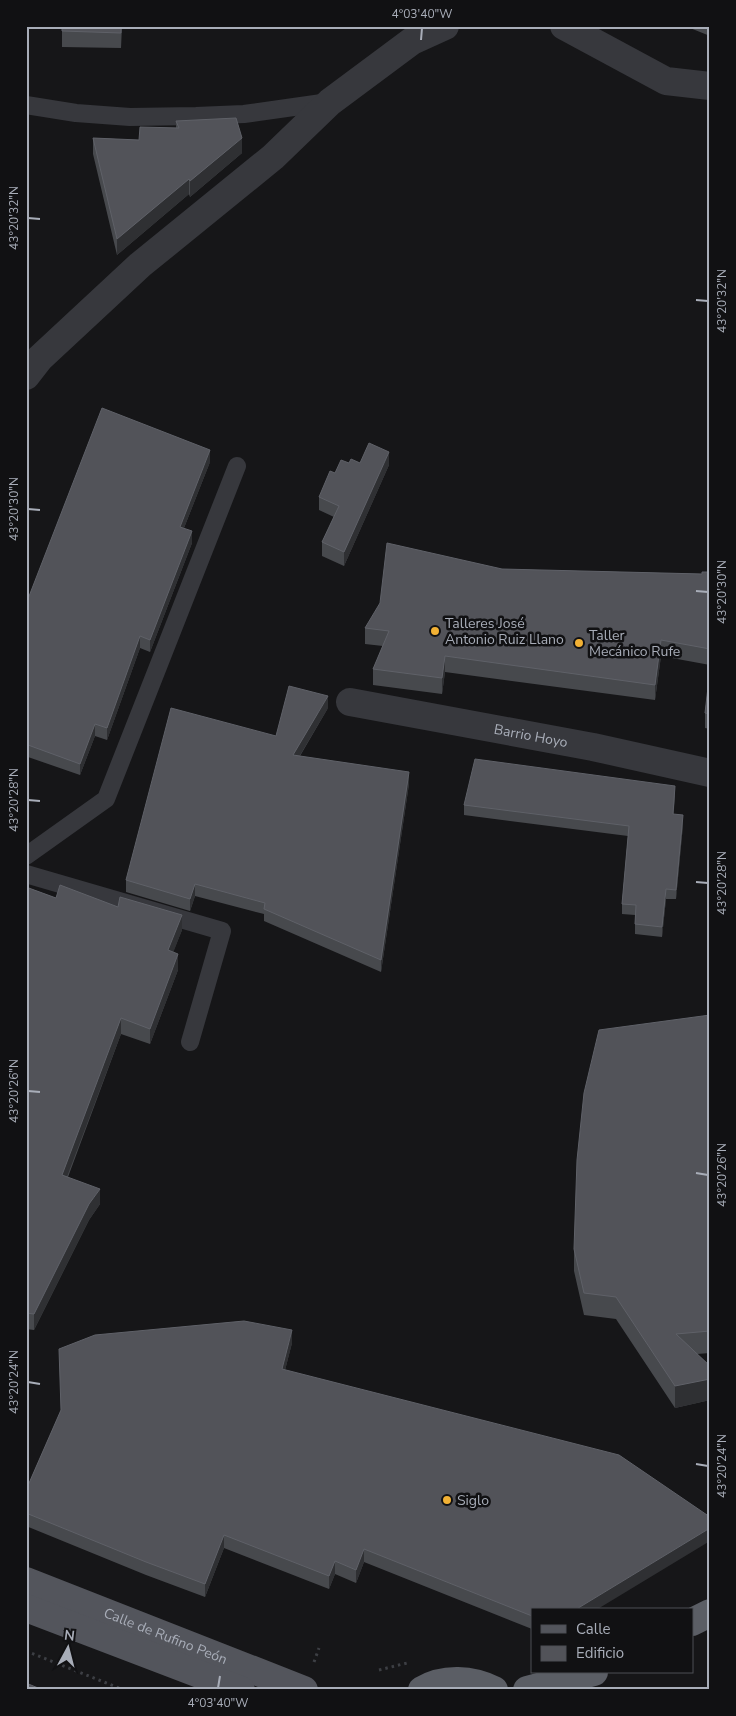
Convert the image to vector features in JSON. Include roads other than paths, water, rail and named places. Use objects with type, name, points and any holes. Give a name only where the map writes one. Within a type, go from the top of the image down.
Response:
[{"type":"highway","points":[[694,1621],[710,1613]]},
{"type":"highway","points":[[527,1690],[587,1674]]},
{"type":"highway","points":[[579,1690],[597,1674]]},
{"type":"highway","points":[[422,1690],[430,1685],[456,1680],[482,1684],[494,1690]]},
{"type":"main road","name":"Calle de Rufino Peón","points":[[26,1581],[304,1690]]},
{"type":"main road","name":"Calle de Rufino Peón","points":[[26,1608],[240,1690]]},
{"type":"street","points":[[26,376],[40,358],[140,265],[273,157],[330,102],[412,41],[445,26]]},
{"type":"street","points":[[564,26],[666,81],[710,86]]},
{"type":"street","name":"Barrio Hoyo","points":[[350,702],[593,747],[710,773]]},
{"type":"lane","points":[[26,105],[76,113],[130,117],[244,114],[330,102]]},
{"type":"lane","points":[[26,856],[106,799],[237,466]]},
{"type":"lane","points":[[26,874],[222,931],[190,1042]]},
{"type":"place","name":"Talleres José Antonio Ruiz Llano","points":[[435,631]]},
{"type":"place","name":"Taller Mecánico Rufe","points":[[579,643]]},
{"type":"place","name":"Siglo","points":[[447,1500]]}]
